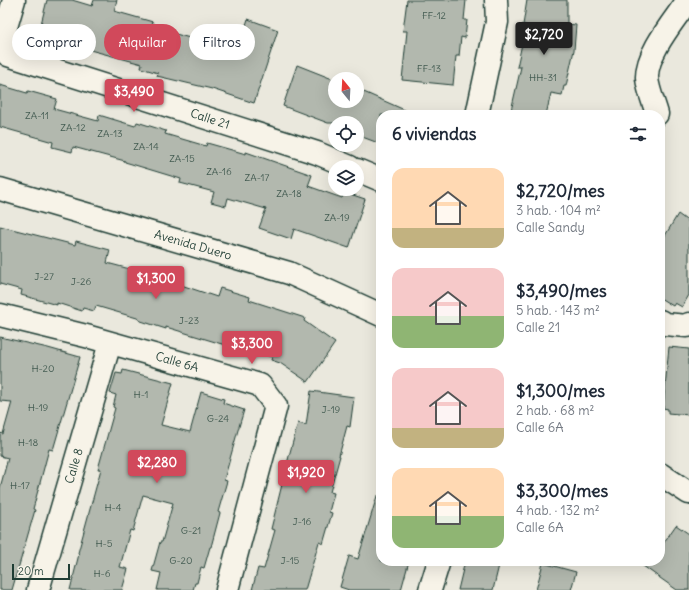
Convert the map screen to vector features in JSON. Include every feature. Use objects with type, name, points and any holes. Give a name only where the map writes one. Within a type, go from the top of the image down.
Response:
[{"type":"street","name":"Calle 21","points":[[14,0],[4,34],[8,55],[317,153],[334,160]]},
{"type":"street","points":[[478,110],[497,22],[496,0]]},
{"type":"street","points":[[656,110],[647,80],[648,67],[653,52],[688,0]]},
{"type":"street","points":[[364,173],[376,178]]},
{"type":"street","name":"Avenida Duero","points":[[0,189],[289,273],[376,313]]},
{"type":"street","name":"Calle 6A","points":[[0,316],[110,343],[260,385],[276,406],[227,590]]},
{"type":"street","points":[[665,324],[687,326],[689,324]]},
{"type":"street","name":"Calle 8","points":[[38,590],[110,343]]},
{"type":"street","points":[[665,477],[689,493]]},
{"type":"street","points":[[430,590],[437,566]]},
{"type":"building","points":[[47,0],[72,0],[92,6],[94,0],[117,0],[114,11],[153,22],[152,24],[104,24],[104,54],[96,52],[96,24],[41,24]]},
{"type":"building","points":[[407,0],[466,0],[464,20],[467,20],[465,38],[461,37],[459,56],[456,56],[453,85],[402,80],[407,31],[403,31]]},
{"type":"building","points":[[527,0],[567,0],[567,24],[576,25],[574,50],[566,86],[564,86],[562,95],[551,93],[547,110],[511,110],[521,67],[517,67],[526,25],[523,25]]},
{"type":"building","points":[[248,19],[278,30],[254,103],[212,89],[157,76],[158,73],[141,68],[142,64],[127,60],[181,60],[181,36],[189,38],[189,60],[255,60],[255,24],[246,24]]},
{"type":"building","points":[[297,65],[328,77],[328,108],[364,108],[364,92],[405,110],[376,110],[376,142],[364,138],[364,116],[328,116],[328,123],[283,106]]},
{"type":"building","points":[[0,85],[27,93],[28,91],[57,99],[54,109],[98,121],[99,115],[135,126],[137,122],[166,131],[165,134],[206,146],[207,143],[246,154],[246,152],[312,175],[308,186],[328,193],[328,196],[342,198],[343,196],[356,196],[365,199],[349,248],[294,229],[291,239],[259,228],[266,209],[228,198],[226,206],[211,202],[214,192],[180,183],[181,179],[125,161],[73,147],[72,152],[52,147],[53,142],[0,127]]},
{"type":"building","points":[[678,214],[689,222],[689,295],[682,307],[675,303],[673,306],[665,301],[665,236]]},
{"type":"building","points":[[0,226],[75,245],[76,241],[110,250],[107,263],[145,273],[146,268],[179,277],[178,284],[217,297],[220,288],[250,297],[249,300],[305,318],[304,321],[335,343],[308,382],[280,363],[271,360],[272,357],[236,346],[235,348],[166,327],[166,329],[141,321],[137,318],[96,306],[94,311],[83,308],[82,311],[57,303],[57,305],[21,295],[22,290],[0,284]]},
{"type":"building","points":[[0,337],[80,357],[53,450],[49,449],[33,509],[35,510],[12,590],[0,590],[0,488],[8,458],[0,456],[0,433],[3,434],[12,402],[0,401]]},
{"type":"building","points":[[669,347],[689,349],[689,415],[668,413],[668,409],[665,408],[665,388]]},
{"type":"building","points":[[123,370],[173,383],[161,425],[190,432],[201,392],[224,399],[223,403],[244,410],[224,480],[227,481],[218,512],[220,513],[211,547],[204,568],[201,567],[197,583],[195,583],[193,590],[157,590],[161,573],[152,571],[173,503],[143,495],[133,531],[130,530],[120,567],[128,569],[122,590],[70,590],[78,553],[101,469],[98,469],[115,408],[113,407],[116,395],[110,393],[116,373],[122,374]]},
{"type":"building","points":[[311,391],[354,397],[350,427],[347,426],[330,492],[334,493],[329,512],[332,513],[323,544],[319,542],[305,590],[252,590],[258,568],[264,569],[275,530],[271,529],[289,456],[298,423],[306,425]]},
{"type":"building","points":[[376,499],[376,566],[408,566],[401,590],[349,590],[340,587],[349,556],[358,559]]},
{"type":"building","points":[[676,525],[689,534],[689,590],[677,590],[643,566],[665,566],[665,541]]},
{"type":"building","points":[[464,566],[499,566],[493,590],[458,590]]},
{"type":"building","points":[[542,566],[554,566],[576,572],[571,590],[536,590]]}]
